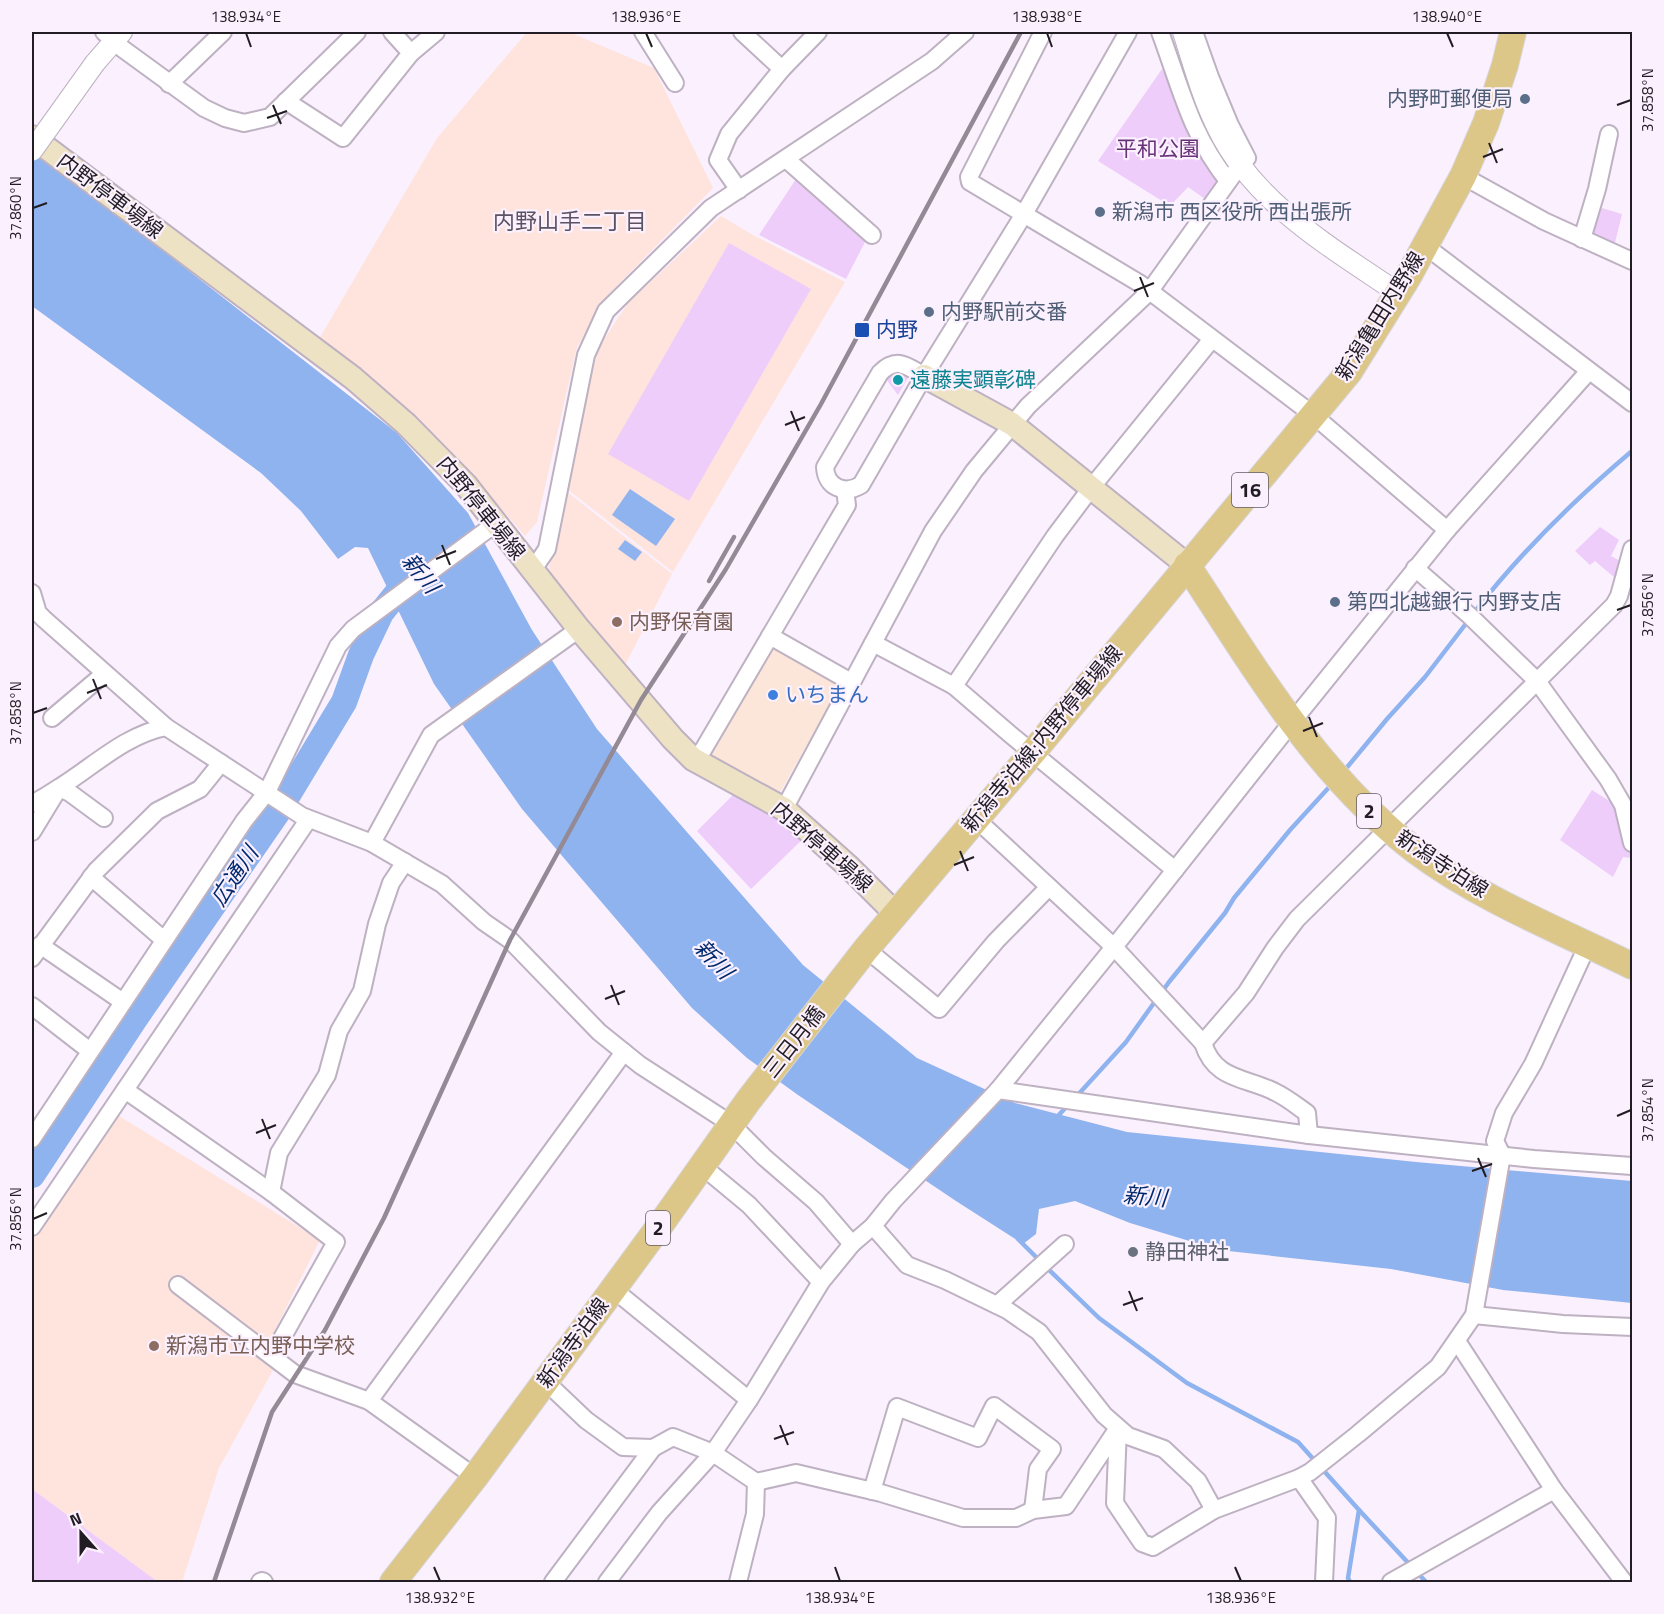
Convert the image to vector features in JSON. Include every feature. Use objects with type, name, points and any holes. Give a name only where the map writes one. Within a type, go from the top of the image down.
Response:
[{"type":"main road","name":"新潟亀田内野線","points":[[1187,565],[1349,372],[1398,293],[1463,176],[1486,123],[1513,32]]},
{"type":"main road","name":"内野停車場線","points":[[32,137],[353,378],[406,424],[466,485],[532,571],[673,739],[693,759],[784,809],[849,867],[895,913]]},
{"type":"main road","points":[[924,376],[1012,424],[1187,565]]},
{"type":"main road","name":"新潟寺泊線","points":[[1187,565],[1292,722],[1350,794],[1418,852],[1467,884],[1632,966]]},
{"type":"main road","name":"新潟寺泊線;内野停車場線","points":[[895,913],[1033,752],[1187,565]]},
{"type":"main road","name":"2","points":[[866,949],[895,913]]},
{"type":"main road","name":"三日月橋","points":[[748,1101],[866,949]]},
{"type":"main road","name":"新潟寺泊線","points":[[393,1582],[475,1477],[748,1101]]},
{"type":"street","points":[[169,84],[223,32]]},
{"type":"street","points":[[32,151],[113,34],[169,84],[204,108],[225,118],[244,123],[270,117],[357,32]]},
{"type":"street","points":[[392,32],[411,53]]},
{"type":"street","points":[[286,101],[343,138],[411,53],[436,32]]},
{"type":"street","points":[[644,32],[675,83]]},
{"type":"street","points":[[742,32],[782,69]]},
{"type":"street","points":[[739,190],[718,160],[729,134],[782,69],[818,32]]},
{"type":"street","points":[[532,571],[547,549],[586,355],[606,310],[711,208],[932,61],[965,32]]},
{"type":"street","points":[[1043,32],[969,177],[970,182],[1139,283],[1312,414],[1447,530]]},
{"type":"street","points":[[924,376],[906,365],[896,363],[886,367],[880,373],[825,466],[825,474],[835,487],[845,490],[861,485],[924,376],[1024,214],[1128,32]]},
{"type":"street","points":[[1160,32],[1198,136],[1214,162],[1233,166]]},
{"type":"street","points":[[1183,32],[1207,105],[1233,166],[1275,205],[1398,293]]},
{"type":"street","points":[[784,809],[933,531],[974,471],[1028,406],[1149,292],[1233,166],[1247,158],[1230,125],[1194,32]]},
{"type":"street","points":[[1582,239],[1597,189],[1609,134]]},
{"type":"street","points":[[786,159],[872,234]]},
{"type":"street","points":[[1463,176],[1544,221],[1632,261]]},
{"type":"street","points":[[1424,245],[1632,404]]},
{"type":"street","points":[[954,686],[1055,536],[1212,339]]},
{"type":"street","points":[[607,1582],[659,1513],[713,1453],[749,1400],[821,1282],[852,1244],[873,1226],[893,1201],[998,1090],[1415,568],[1589,371]]},
{"type":"street","points":[[693,759],[703,750],[847,505],[845,490]]},
{"type":"street","points":[[32,1139],[244,820],[269,794],[338,646],[353,629],[495,524]]},
{"type":"street","points":[[1203,1043],[1246,993],[1297,919],[1614,605],[1619,596],[1632,549]]},
{"type":"street","points":[[1415,568],[1470,616],[1537,681],[1608,779],[1623,805],[1632,843]]},
{"type":"street","points":[[32,593],[35,615],[166,727],[305,818],[372,843],[442,884],[484,922],[510,940],[599,1032],[624,1052],[731,1124],[764,1157],[816,1202],[852,1244]]},
{"type":"street","points":[[1614,605],[1632,606]]},
{"type":"street","points":[[372,843],[431,735],[579,628]]},
{"type":"street","points":[[770,636],[851,682]]},
{"type":"street","points":[[873,643],[954,686],[1175,870]]},
{"type":"street","points":[[52,718],[104,674]]},
{"type":"street","points":[[32,804],[60,788],[124,743],[152,730],[166,727]]},
{"type":"street","points":[[123,1002],[36,952],[91,877],[157,811],[200,789],[221,763]]},
{"type":"street","points":[[60,788],[104,818]]},
{"type":"street","points":[[32,832],[60,788]]},
{"type":"street","points":[[32,1227],[305,818]]},
{"type":"street","points":[[976,819],[1114,947],[1203,1043],[1206,1054],[1218,1069],[1232,1077],[1275,1092],[1307,1113],[1309,1136]]},
{"type":"street","points":[[271,1192],[279,1153],[327,1075],[339,1030],[362,991],[377,924],[391,883],[405,862]]},
{"type":"street","points":[[91,877],[164,940]]},
{"type":"street","points":[[866,949],[939,1008],[996,941],[1049,887]]},
{"type":"street","points":[[1118,1428],[1115,1503],[1143,1543],[1153,1547],[1214,1509],[1304,1475],[1358,1434],[1438,1366],[1474,1315],[1502,1155],[1495,1141],[1504,1113],[1533,1064],[1588,944]]},
{"type":"street","points":[[32,1006],[90,1051]]},
{"type":"street","points":[[369,1401],[624,1052]]},
{"type":"street","points":[[125,1090],[271,1192],[336,1242],[272,1356]]},
{"type":"street","points":[[998,1090],[1309,1136],[1632,1166]]},
{"type":"street","points":[[702,1166],[749,1205],[821,1282]]},
{"type":"street","points":[[873,1226],[907,1265],[997,1305],[1039,1332],[1104,1415],[1128,1436],[1164,1449],[1198,1481],[1214,1509]]},
{"type":"street","points":[[997,1305],[1065,1244]]},
{"type":"street","points":[[178,1285],[295,1374],[369,1401],[475,1477]]},
{"type":"street","points":[[613,1289],[749,1400]]},
{"type":"street","points":[[1474,1315],[1632,1327]]},
{"type":"street","points":[[1457,1341],[1554,1490],[1624,1582]]},
{"type":"street","points":[[545,1381],[586,1420],[623,1447],[653,1448]]},
{"type":"street","points":[[872,1491],[897,1407],[978,1438],[994,1406],[1052,1449],[1038,1469],[1033,1510]]},
{"type":"street","points":[[553,1582],[653,1448],[673,1437],[713,1453],[756,1482],[796,1473],[872,1491],[963,1518],[1016,1518],[1033,1510],[1066,1506],[1118,1428]]},
{"type":"street","points":[[1304,1475],[1327,1518],[1324,1582]]},
{"type":"street","points":[[738,1582],[755,1514],[756,1482]]},
{"type":"street","points":[[1391,1582],[1554,1490]]},
{"type":"shaded area","points":[[527,32],[569,32],[654,68],[713,188],[608,295],[577,347],[537,522],[525,536],[462,464],[319,339],[437,138]]},
{"type":"shaded area","points":[[721,216],[845,282],[673,572],[562,485],[599,347],[628,303]]},
{"type":"shaded area","name":"内野保育園","points":[[562,488],[672,574],[624,667],[548,576]]},
{"type":"shaded area","points":[[774,644],[840,686],[778,796],[703,760]]},
{"type":"shaded area","name":"新潟市立内野中学校","points":[[111,1111],[320,1240],[269,1342],[284,1350],[219,1468],[182,1582],[158,1582],[32,1489],[32,1230]]},
{"type":"green space","name":"平和公園","points":[[1162,69],[1223,181],[1208,201],[1188,187],[1170,206],[1098,161]]},
{"type":"green space","points":[[798,176],[868,236],[846,279],[759,235]]},
{"type":"green space","points":[[1595,206],[1622,214],[1614,247],[1589,235]]},
{"type":"green space","points":[[729,243],[811,289],[689,501],[608,454]]},
{"type":"green space","points":[[894,371],[912,371],[898,395],[886,379]]},
{"type":"green space","points":[[1600,527],[1619,540],[1611,556],[1626,564],[1621,583],[1595,561],[1590,565],[1575,551]]},
{"type":"green space","points":[[741,787],[809,833],[751,889],[697,831]]},
{"type":"green space","points":[[1592,790],[1619,807],[1632,854],[1632,858],[1623,857],[1613,877],[1560,840]]},
{"type":"green space","points":[[32,1489],[158,1582],[32,1582]]},
{"type":"water","name":"新川","points":[[32,152],[71,179],[397,433],[468,513],[532,630],[597,729],[803,965],[917,1058],[1015,1103],[1127,1132],[1416,1162],[1632,1181],[1632,1303],[1503,1290],[1391,1269],[1219,1250],[1130,1223],[1075,1201],[1039,1209],[1036,1234],[1023,1244],[798,1095],[747,1058],[692,1008],[522,809],[434,684],[368,548],[355,547],[338,559],[301,511],[261,473],[32,306]]},
{"type":"water","points":[[630,489],[675,519],[656,546],[612,515]]},
{"type":"water","points":[[625,540],[642,552],[635,561],[618,549]]},
{"type":"waterway","points":[[1473,614],[1548,528],[1632,451]]},
{"type":"waterway","name":"広通川","points":[[32,1175],[134,1020],[277,813],[344,702],[361,655],[381,613],[397,593]]},
{"type":"waterway","points":[[1344,771],[1425,677],[1468,621]]},
{"type":"waterway","points":[[1075,1098],[1126,1042],[1169,982],[1225,913],[1234,898],[1290,830],[1332,784]]},
{"type":"waterway","points":[[1057,1117],[1069,1104]]},
{"type":"waterway","points":[[1018,1239],[1040,1261]]},
{"type":"waterway","points":[[1046,1267],[1099,1318],[1187,1383],[1298,1442],[1359,1510],[1348,1578],[1350,1582]]},
{"type":"waterway","points":[[1359,1510],[1426,1582]]},
{"type":"railway","points":[[214,1582],[272,1412],[325,1330],[384,1218],[510,940],[641,700],[726,569],[821,404],[1021,32]]},
{"type":"railway","points":[[709,581],[734,537]]},
{"type":"place","name":"内野町郵便局","points":[[1525,99]]},
{"type":"place","name":"新潟市 西区役所 西出張所","points":[[1100,212]]},
{"type":"place","name":"内野駅前交番","points":[[929,312]]},
{"type":"place","name":"内野","points":[[862,330]]},
{"type":"place","name":"遠藤実顕彰碑","points":[[898,380]]},
{"type":"place","name":"第四北越銀行 内野支店","points":[[1335,602]]},
{"type":"place","name":"内野保育園","points":[[617,622]]},
{"type":"place","name":"いちまん","points":[[773,695]]},
{"type":"place","name":"静田神社","points":[[1133,1252]]},
{"type":"place","name":"新潟市立内野中学校","points":[[154,1346]]},
{"type":"district","name":"内野山手二丁目","points":[[570,221]]}]
